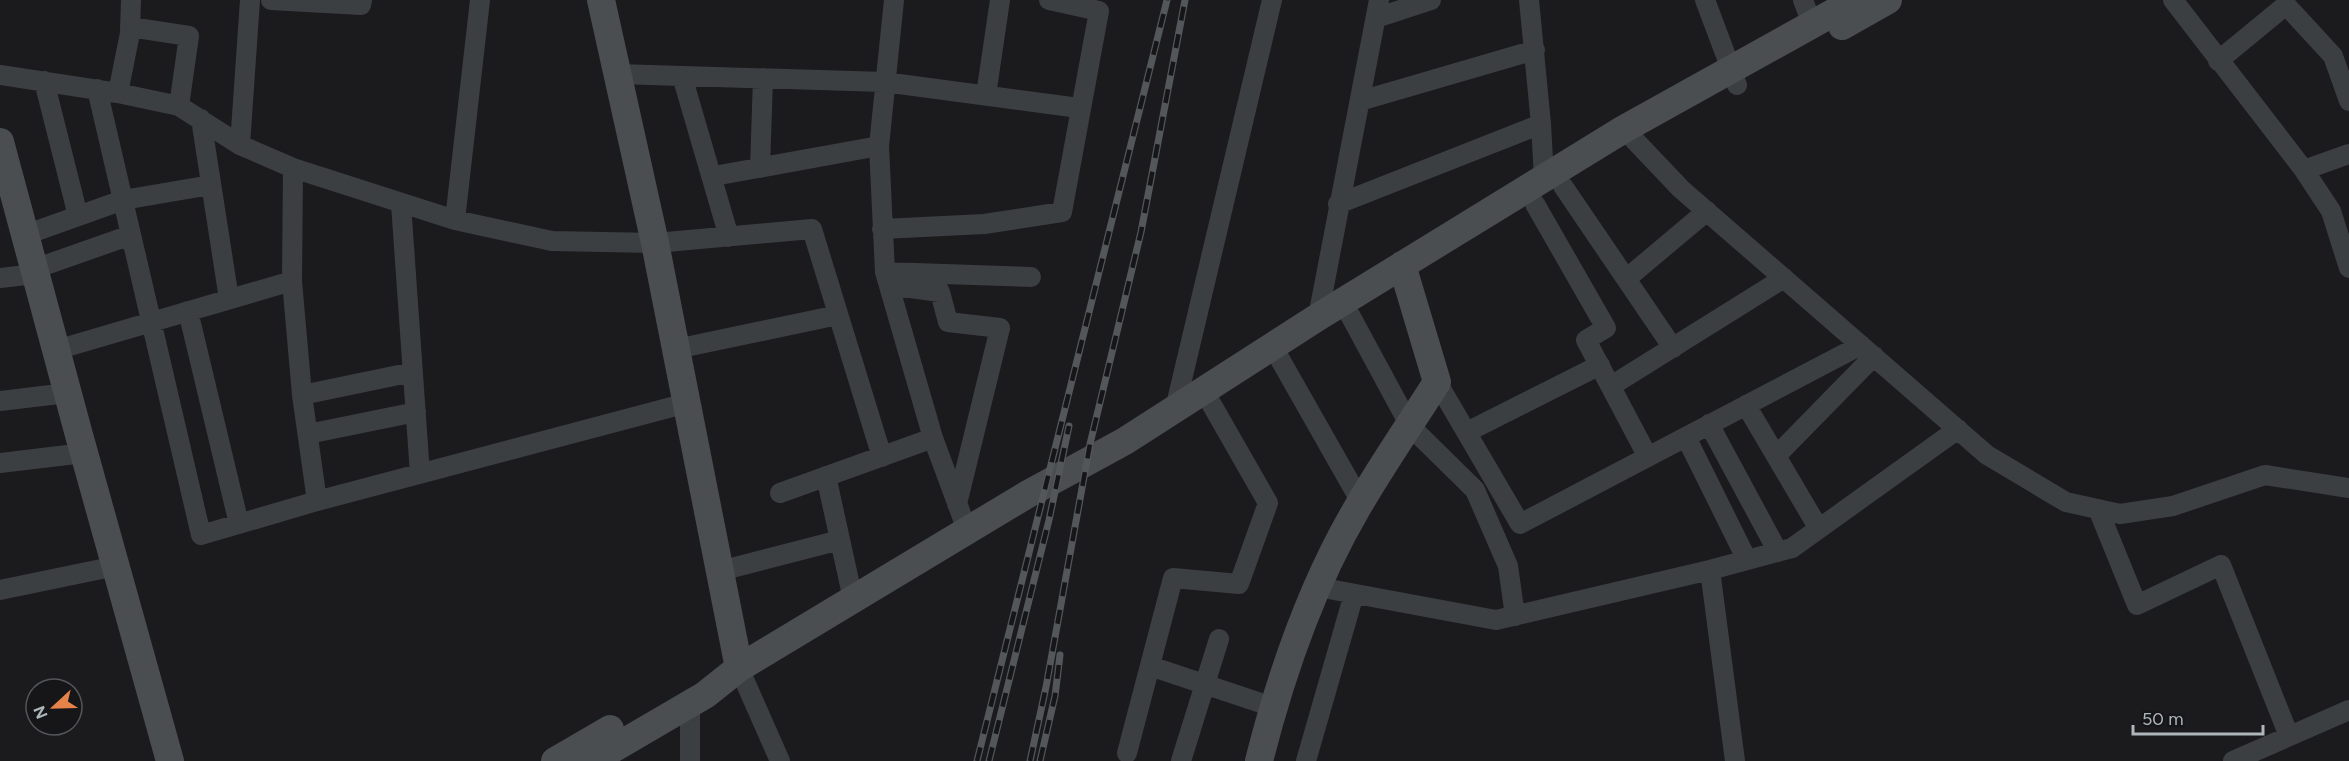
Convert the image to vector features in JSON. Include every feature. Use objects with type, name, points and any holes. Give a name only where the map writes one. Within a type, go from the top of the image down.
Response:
[{"type":"main road","points":[[601,0],[656,243],[739,668]]},
{"type":"main road","points":[[1734,77],[1807,12],[1856,0]]},
{"type":"main road","points":[[592,761],[690,704],[739,668],[967,530],[1175,409],[1318,317],[1405,272],[1547,190],[1630,136],[1734,77],[1888,0]]},
{"type":"main road","points":[[0,142],[7,195],[25,235],[170,761]]},
{"type":"main road","points":[[1208,388],[1350,315],[1405,272]]},
{"type":"main road","points":[[1259,761],[1278,687],[1318,587],[1361,502],[1437,382],[1405,272]]},
{"type":"main road","points":[[555,761],[687,687],[739,668]]},
{"type":"street","points":[[118,93],[130,27],[131,0]]},
{"type":"street","points":[[240,145],[250,0]]},
{"type":"street","points":[[271,0],[361,5],[362,0]]},
{"type":"street","points":[[455,220],[480,0]]},
{"type":"street","points":[[894,0],[879,146],[882,229],[887,278],[933,438],[967,530]]},
{"type":"street","points":[[986,95],[1000,0]]},
{"type":"street","points":[[882,229],[984,224],[1062,212],[1098,11],[1049,0]]},
{"type":"street","points":[[1175,409],[1272,0]]},
{"type":"street","points":[[1318,317],[1377,5],[1431,0]]},
{"type":"street","points":[[1529,0],[1547,190],[1606,328],[1586,340],[1648,457]]},
{"type":"street","points":[[1705,0],[1734,77]]},
{"type":"street","points":[[2173,0],[2304,170],[2331,211],[2349,268]]},
{"type":"street","points":[[2218,61],[2286,5],[2333,56],[2349,100]]},
{"type":"street","points":[[130,27],[189,36],[179,106]]},
{"type":"street","points":[[1360,101],[1534,50]]},
{"type":"street","points":[[617,74],[884,82],[1079,108]]},
{"type":"street","points":[[0,75],[98,89],[179,106],[240,145],[293,168],[455,220],[552,241],[656,243],[812,229],[882,457]]},
{"type":"street","points":[[682,76],[714,176],[729,237]]},
{"type":"street","points":[[760,168],[763,78]]},
{"type":"street","points":[[44,81],[78,216]]},
{"type":"street","points":[[98,89],[201,535],[317,501],[687,403]]},
{"type":"street","points":[[201,119],[229,299]]},
{"type":"street","points":[[1338,204],[1541,124]]},
{"type":"street","points":[[1630,136],[1707,211],[1987,455],[2066,502],[2120,514],[2173,506],[2265,475],[2349,488]]},
{"type":"street","points":[[714,176],[879,146]]},
{"type":"street","points":[[2304,170],[2349,154]]},
{"type":"street","points":[[293,168],[292,280],[302,395],[317,501]]},
{"type":"street","points":[[25,235],[123,200],[211,184]]},
{"type":"street","points":[[1547,190],[1626,279],[1672,348]]},
{"type":"street","points":[[401,204],[420,474]]},
{"type":"street","points":[[1626,279],[1707,211]]},
{"type":"street","points":[[0,278],[35,272],[131,235]]},
{"type":"street","points":[[887,278],[1031,277]]},
{"type":"street","points":[[887,278],[940,292],[948,322],[1000,328],[957,504]]},
{"type":"street","points":[[1611,386],[1784,278]]},
{"type":"street","points":[[56,350],[292,280]]},
{"type":"street","points":[[188,311],[239,524]]},
{"type":"street","points":[[676,349],[838,315]]},
{"type":"street","points":[[1350,315],[1410,426],[1475,490],[1508,566],[1515,616]]},
{"type":"street","points":[[1437,382],[1520,524],[1746,405],[1867,351]]},
{"type":"street","points":[[1776,456],[1867,351]]},
{"type":"street","points":[[1277,354],[1361,502]]},
{"type":"street","points":[[1467,432],[1600,365]]},
{"type":"street","points":[[302,395],[413,372]]},
{"type":"street","points":[[1127,753],[1173,578],[1239,584],[1269,503],[1208,388]]},
{"type":"street","points":[[0,401],[67,393]]},
{"type":"street","points":[[1746,405],[1819,529]]},
{"type":"street","points":[[308,434],[416,412]]},
{"type":"street","points":[[1710,424],[1778,552]]},
{"type":"street","points":[[1318,587],[1496,620],[1710,570],[1792,548],[1958,429]]},
{"type":"street","points":[[1686,437],[1747,560]]},
{"type":"street","points":[[780,493],[933,438]]},
{"type":"street","points":[[0,463],[84,453]]},
{"type":"street","points":[[826,476],[853,599]]},
{"type":"street","points":[[2098,509],[2137,605],[2221,565],[2289,736]]},
{"type":"street","points":[[720,571],[840,540]]},
{"type":"street","points":[[0,590],[116,566]]},
{"type":"street","points":[[1710,570],[1736,761]]},
{"type":"street","points":[[1306,761],[1354,594]]},
{"type":"street","points":[[1181,761],[1219,639]]},
{"type":"street","points":[[1150,666],[1273,708]]},
{"type":"street","points":[[739,668],[780,761]]},
{"type":"street","points":[[690,704],[690,761]]},
{"type":"street","points":[[2233,761],[2349,710]]},
{"type":"railway","points":[[977,761],[1167,0]]},
{"type":"railway","points":[[1030,761],[1046,687],[1090,444],[1141,232],[1185,0]]},
{"type":"railway","points":[[989,761],[1049,520],[1069,426]]},
{"type":"railway","points":[[1040,761],[1055,696],[1060,655]]}]
